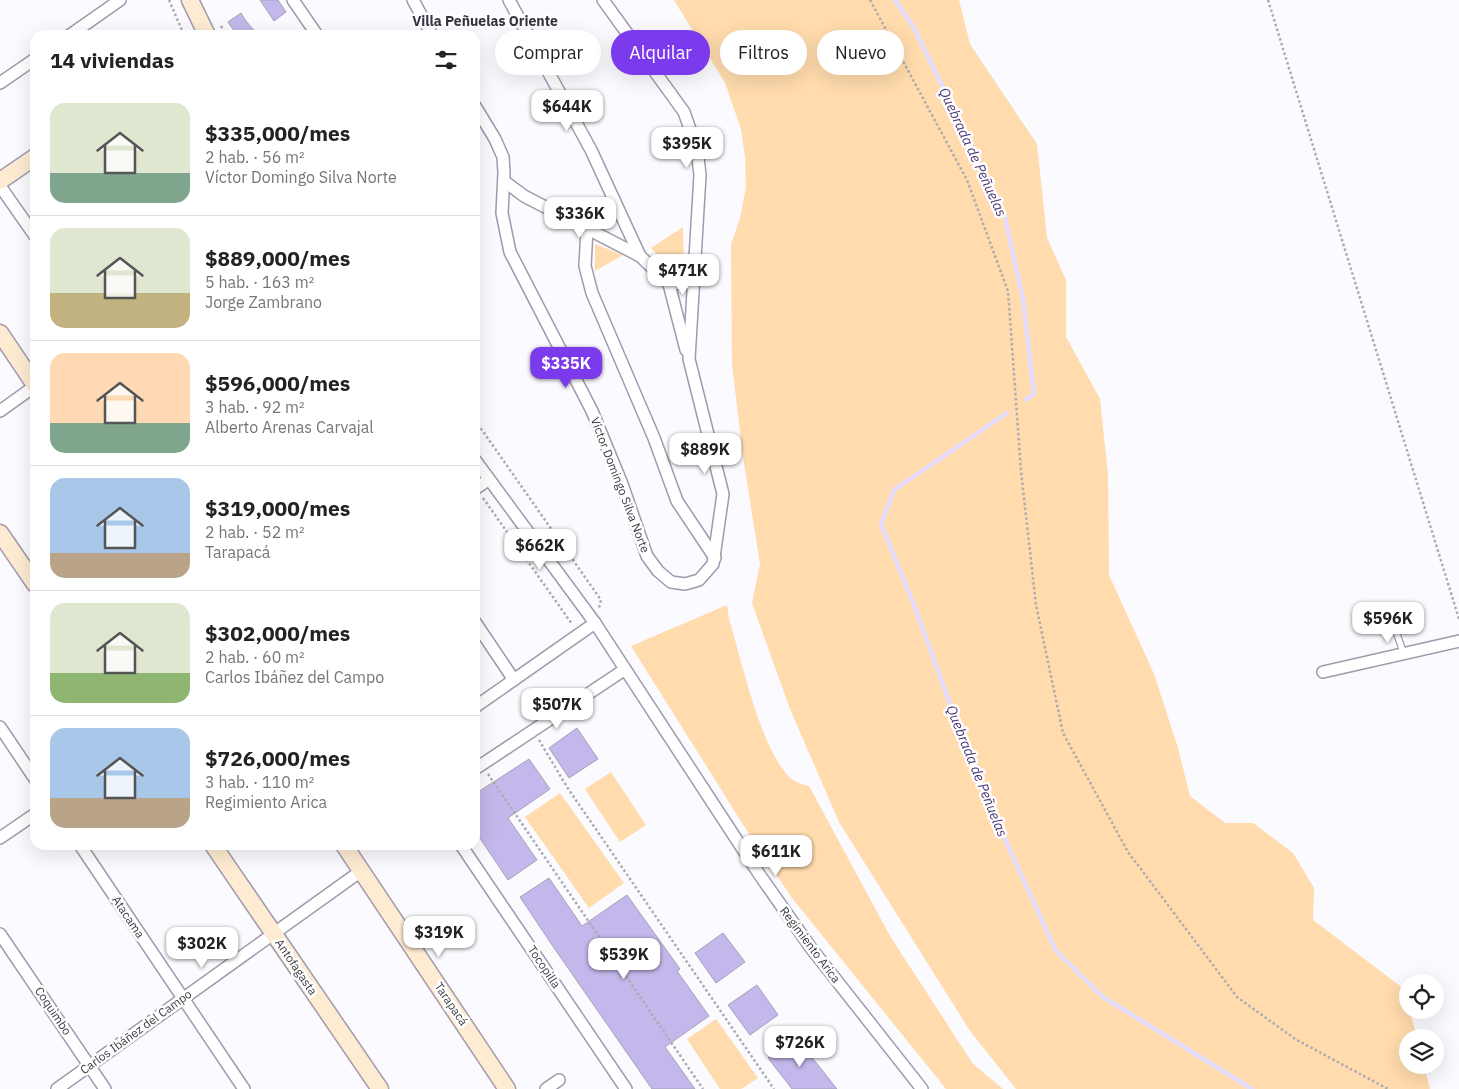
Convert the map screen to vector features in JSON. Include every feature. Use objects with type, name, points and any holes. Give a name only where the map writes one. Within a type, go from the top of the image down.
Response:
[{"type":"main road","points":[[190,0],[205,30]]},
{"type":"main road","points":[[0,181],[30,160]]},
{"type":"main road","points":[[0,333],[30,378]]},
{"type":"main road","points":[[0,533],[30,577]]},
{"type":"main road","name":"Antofagasta","points":[[216,850],[380,1089]]},
{"type":"main road","name":"Tarapacá","points":[[347,850],[506,1089]]},
{"type":"street","points":[[77,30],[120,0]]},
{"type":"street","points":[[293,0],[314,30]]},
{"type":"street","points":[[412,0],[429,30]]},
{"type":"street","points":[[509,0],[591,150],[640,256]]},
{"type":"street","points":[[603,0],[677,101],[694,136],[700,176],[689,358]]},
{"type":"street","points":[[0,83],[30,62]]},
{"type":"street","name":"Víctor Domingo Silva Norte","points":[[480,114],[500,148],[504,166],[502,213],[510,252],[592,411],[622,484],[642,548],[652,564],[671,582],[685,584],[699,580],[710,570],[715,558]]},
{"type":"street","points":[[504,181],[524,196],[640,256],[669,284],[723,494],[715,558]]},
{"type":"street","points":[[0,186],[30,229]]},
{"type":"street","points":[[587,228],[585,266],[592,293],[654,438],[677,501],[715,558]]},
{"type":"street","points":[[669,284],[694,282]]},
{"type":"street","points":[[0,410],[30,389]]},
{"type":"street","name":"Regimiento Arica","points":[[480,468],[595,624],[759,874],[811,948],[922,1089]]},
{"type":"street","points":[[480,485],[488,480]]},
{"type":"street","points":[[480,704],[595,624]]},
{"type":"street","points":[[480,629],[514,680]]},
{"type":"street","points":[[1323,672],[1459,642]]},
{"type":"street","points":[[480,766],[624,670]]},
{"type":"street","points":[[0,727],[30,772]]},
{"type":"street","points":[[0,838],[30,817]]},
{"type":"street","name":"Atacama","points":[[83,850],[244,1089]]},
{"type":"street","name":"Tocopilla","points":[[464,850],[626,1089]]},
{"type":"street","name":"Carlos Ibáñez del Campo","points":[[57,1089],[361,871]]},
{"type":"street","name":"Coquimbo","points":[[0,934],[105,1089]]},
{"type":"street","points":[[546,1089],[559,1080]]},
{"type":"lane","points":[[1394,626],[1404,654]]},
{"type":"path","points":[[170,0],[182,30]]},
{"type":"path","points":[[870,0],[967,180],[1008,292],[1021,471],[1036,605],[1063,733],[1128,852],[1237,997],[1296,1039],[1388,1089]]},
{"type":"path","points":[[1268,0],[1459,619]]},
{"type":"path","points":[[480,427],[601,600],[595,624]]},
{"type":"path","points":[[480,494],[580,634]]},
{"type":"path","points":[[533,730],[567,787],[774,1089]]},
{"type":"path","points":[[480,770],[703,1089]]},
{"type":"shaded area","name":"Quebrada de Peñuelas","points":[[674,0],[959,0],[970,44],[1037,144],[1047,238],[1066,280],[1066,337],[1100,399],[1108,475],[1109,575],[1154,674],[1178,748],[1190,796],[1225,823],[1253,823],[1293,853],[1314,888],[1313,920],[1399,985],[1399,1019],[1412,1019],[1415,1029],[1399,1029],[1399,1074],[1426,1074],[1430,1089],[1016,1089],[970,1031],[839,822],[790,709],[752,603],[760,564],[743,457],[732,364],[731,245],[740,218],[746,188],[745,157],[741,129],[725,83],[720,75],[807,75],[807,30],[720,30],[720,75],[710,59],[710,30],[692,30]]},
{"type":"shaded area","points":[[601,200],[614,222],[581,211]]},
{"type":"shaded area","points":[[683,227],[684,272],[673,272],[651,248]]},
{"type":"shaded area","points":[[595,244],[623,255],[595,271]]},
{"type":"shaded area","points":[[727,605],[729,619],[752,698],[766,739],[775,756],[789,777],[798,783],[809,786],[890,936],[973,1064],[1003,1089],[946,1089],[792,898],[754,842],[631,646]]},
{"type":"shaded area","points":[[611,772],[646,825],[620,842],[585,789]]},
{"type":"shaded area","points":[[560,793],[624,883],[589,908],[525,817]]},
{"type":"shaded area","points":[[716,1019],[758,1078],[741,1089],[720,1089],[687,1039]]},
{"type":"building","points":[[260,0],[278,0],[286,12],[274,21]]},
{"type":"building","points":[[241,13],[254,30],[234,30],[228,22]]},
{"type":"building","points":[[577,728],[598,759],[569,778],[549,748]]},
{"type":"building","points":[[529,759],[550,789],[508,818],[537,860],[508,880],[480,838],[480,791]]},
{"type":"building","points":[[549,878],[582,926],[627,895],[680,969],[677,971],[709,1016],[665,1047],[695,1089],[652,1089],[552,945],[520,897]]},
{"type":"building","points":[[723,933],[745,962],[716,983],[695,953]]},
{"type":"building","points":[[757,985],[778,1015],[750,1035],[728,1005]]},
{"type":"building","points":[[795,1037],[837,1089],[792,1089],[768,1058]]},
{"type":"waterway","name":"Quebrada de Peñuelas","points":[[895,0],[914,28],[1004,213],[1023,299],[1034,394],[1025,400]]},
{"type":"waterway","name":"Quebrada de Peñuelas","points":[[1007,413],[894,490],[881,524],[914,605],[977,778],[1056,951],[1103,997],[1252,1089]]},
{"type":"district","name":"Villa Peñuelas Oriente","points":[[485,21]]}]
